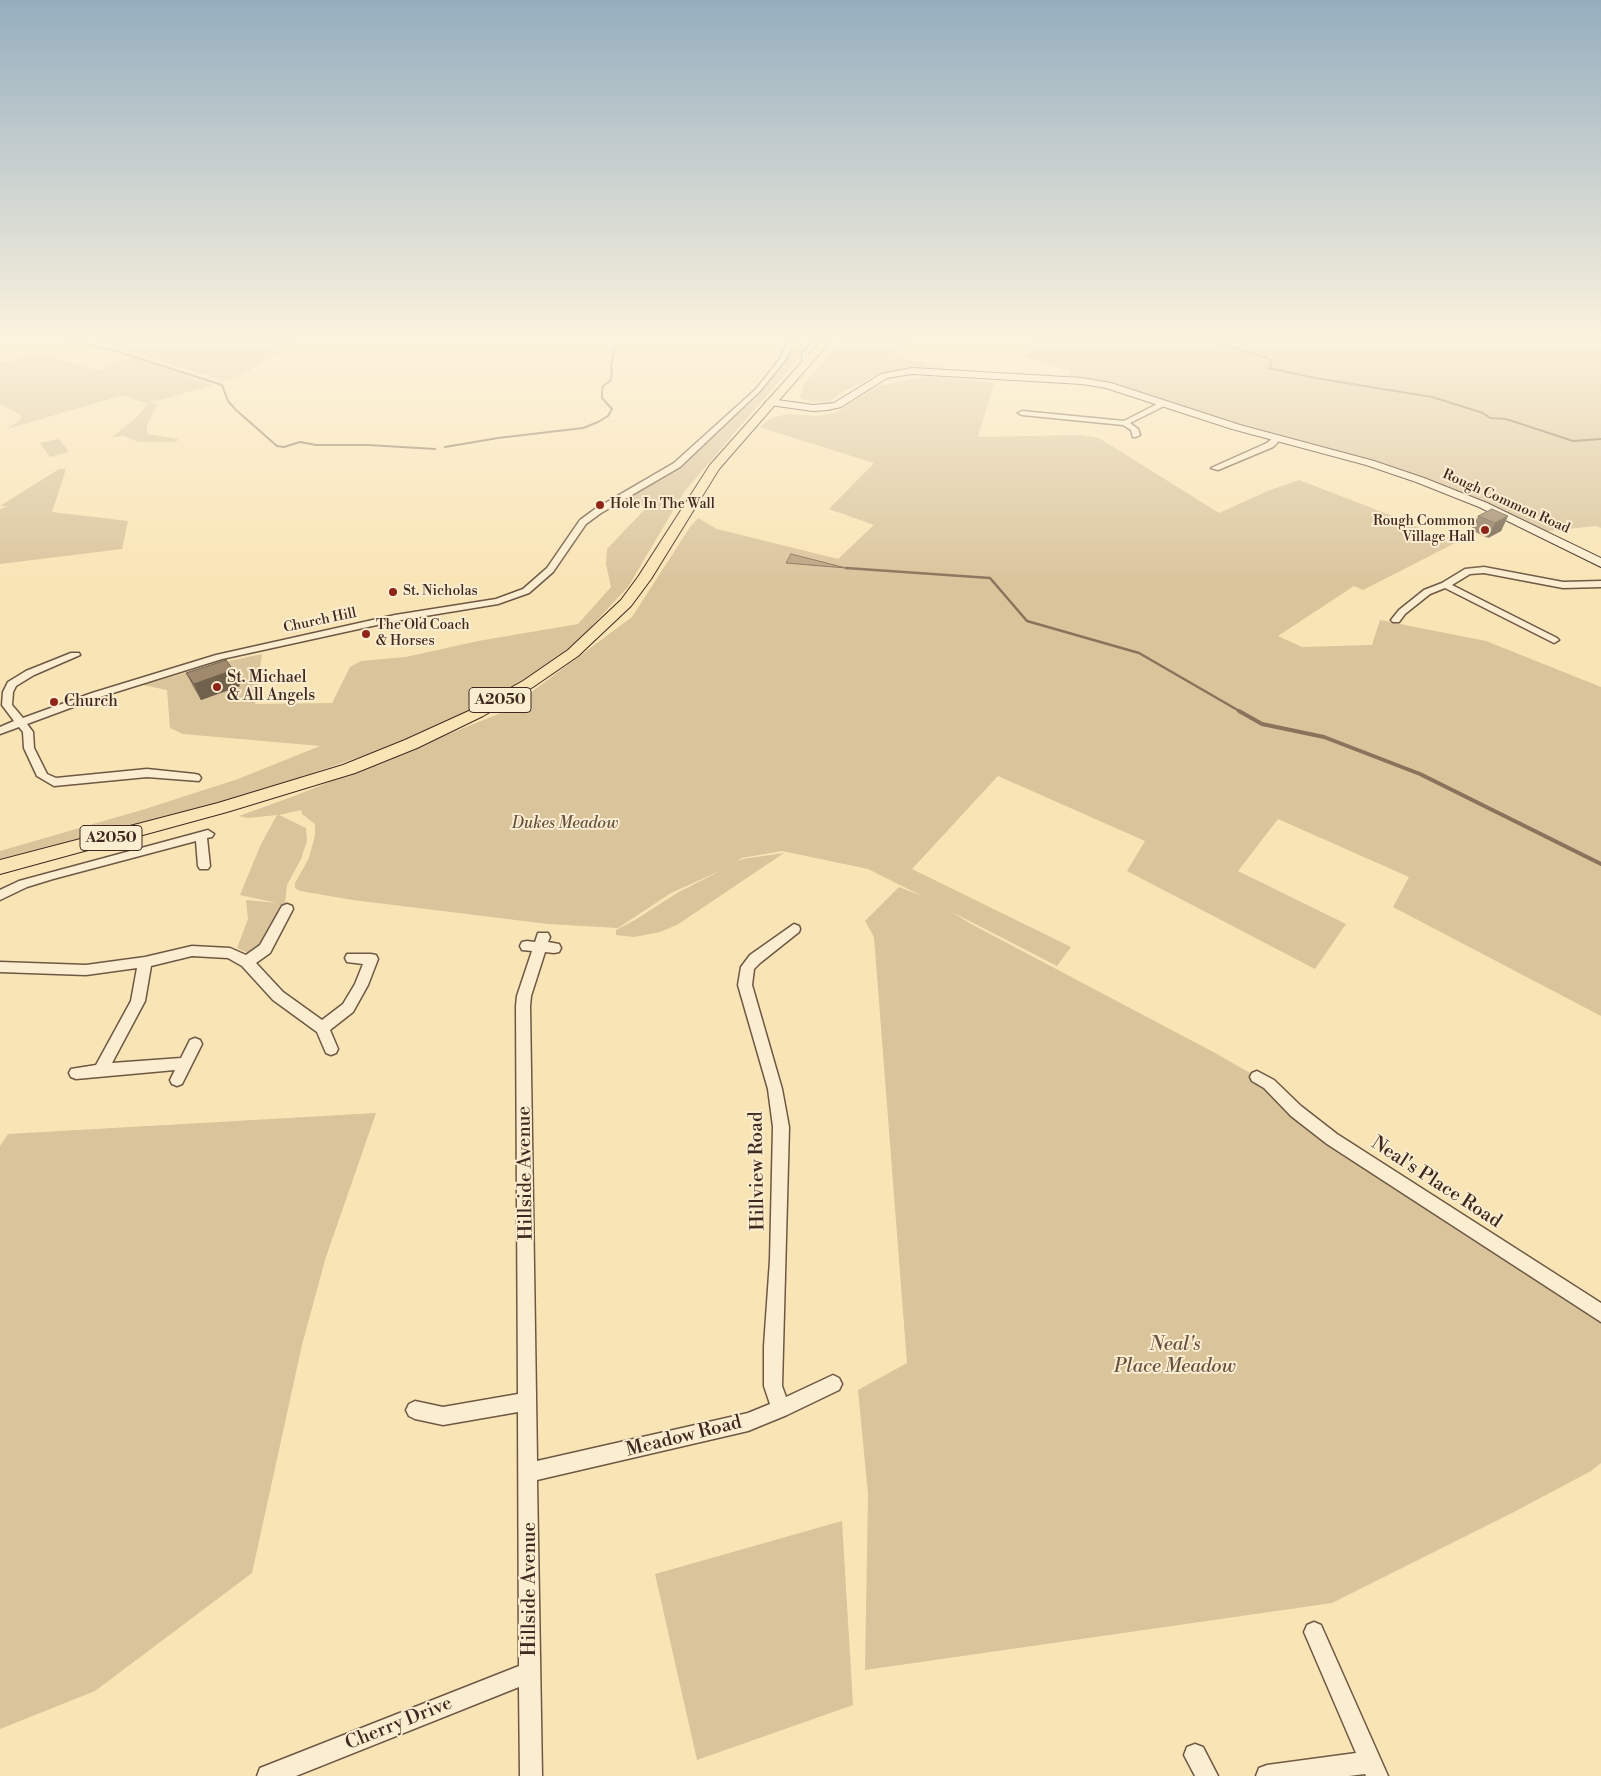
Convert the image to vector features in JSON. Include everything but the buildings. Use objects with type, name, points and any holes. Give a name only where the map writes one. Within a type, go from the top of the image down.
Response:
[{"type":"main road","name":"A2050","points":[[0,867],[221,808],[349,768],[428,736],[477,713],[528,684],[573,653],[626,603],[644,579],[714,468],[755,419]]},
{"type":"street","name":"Church Hill","points":[[0,731],[96,695],[220,657],[395,618],[498,601],[526,591],[550,570],[583,522],[598,511],[677,465],[727,419]]},
{"type":"street","points":[[1081,419],[1126,423],[1134,429],[1136,435]]},
{"type":"street","points":[[1126,423],[1134,419]]},
{"type":"street","name":"Rough Common Road","points":[[1212,419],[1398,472],[1458,495],[1528,526],[1601,563]]},
{"type":"street","points":[[1215,468],[1270,445],[1278,438]]},
{"type":"street","points":[[1396,620],[1402,612],[1427,592],[1445,585],[1468,571],[1498,572],[1550,584],[1601,584]]},
{"type":"street","points":[[1445,585],[1554,640]]},
{"type":"street","points":[[1591,585],[1601,588]]},
{"type":"street","points":[[75,655],[55,662],[12,684],[8,692],[7,705],[28,732],[29,748],[43,776],[54,782],[147,773],[195,778]]},
{"type":"street","points":[[0,895],[23,884],[53,875],[205,834],[204,866]]},
{"type":"street","points":[[247,962],[265,949],[287,909]]},
{"type":"street","name":"Hillview Road","points":[[781,1409],[773,1386],[772,1362],[778,1260],[781,1127],[774,1089],[745,985],[748,967],[754,959],[794,929]]},
{"type":"street","name":"Hillside Avenue","points":[[530,1776],[529,1472],[523,1006],[524,996],[541,945]]},
{"type":"street","points":[[0,967],[82,976],[145,962],[179,947],[192,951],[230,953],[247,962],[278,996],[322,1028],[331,1049]]},
{"type":"street","points":[[322,1028],[348,1008],[361,985],[371,959],[352,958]]},
{"type":"street","points":[[101,1070],[138,1001],[145,962]]},
{"type":"street","points":[[177,1080],[195,1044]]},
{"type":"street","points":[[76,1073],[185,1064]]},
{"type":"street","name":"Neal's Place Road","points":[[1257,1076],[1332,1138],[1601,1313]]},
{"type":"street","name":"Meadow Road","points":[[529,1472],[748,1422],[781,1409],[833,1384]]},
{"type":"street","points":[[415,1410],[443,1416],[528,1401]]},
{"type":"street","points":[[1267,1776],[1374,1769],[1314,1632]]},
{"type":"street","name":"Cherry Drive","points":[[268,1776],[530,1672]]},
{"type":"street","points":[[1195,1755],[1207,1776]]},
{"type":"green space","points":[[21,419],[42,419],[7,429]]},
{"type":"green space","points":[[135,419],[150,419],[147,425],[147,434],[178,439],[176,442],[138,442],[124,436],[112,437]]},
{"type":"green space","points":[[730,419],[746,419],[684,492],[628,587],[574,645],[537,672],[494,698],[444,724],[386,748],[275,786],[150,823],[0,860],[0,851],[145,809],[238,779],[320,746],[183,734],[170,728],[167,690],[143,685],[220,663],[262,654],[255,704],[332,703],[350,667],[361,661],[406,657],[478,641],[578,624],[611,587],[606,564],[607,549],[648,506],[615,505],[684,465]]},
{"type":"green space","points":[[770,419],[983,419],[978,437],[1080,435],[1099,438],[1219,513],[1270,490],[1299,480],[1411,523],[1435,539],[1455,536],[1463,539],[1363,590],[1354,586],[1278,636],[1302,647],[1372,645],[1380,620],[1486,641],[1601,687],[1601,1016],[1393,907],[1409,877],[1278,819],[1238,871],[1346,924],[1315,969],[1127,871],[1145,841],[998,776],[912,869],[1071,947],[1057,966],[952,912],[971,924],[1217,1054],[1269,1084],[1296,1111],[1601,1313],[1601,1463],[1591,1471],[1512,1513],[1332,1603],[865,1670],[868,1494],[858,1390],[907,1363],[874,937],[865,921],[899,887],[924,897],[868,869],[782,851],[742,858],[736,862],[743,859],[784,853],[677,925],[660,932],[634,937],[616,935],[616,930],[677,893],[724,869],[671,893],[618,928],[548,924],[353,900],[300,891],[295,888],[295,883],[309,858],[315,835],[315,824],[302,814],[301,810],[279,815],[306,828],[307,841],[301,859],[287,885],[285,904],[264,946],[250,954],[237,948],[248,919],[246,900],[277,903],[240,895],[261,844],[277,815],[248,818],[239,816],[297,795],[506,711],[632,617],[690,527],[698,518],[717,529],[838,559],[874,525],[829,509],[874,463],[759,427]]},
{"type":"green space","points":[[1212,419],[1601,419],[1601,528],[1595,526],[1540,532],[1398,472]]},
{"type":"green space","points":[[59,439],[69,452],[50,457],[40,443]]},
{"type":"green space","points":[[59,469],[66,469],[52,512],[128,521],[122,549],[0,564],[0,509],[8,506],[0,506]]},
{"type":"green space","points":[[376,1113],[325,1260],[302,1345],[252,1573],[95,1691],[0,1729],[0,1146],[8,1134]]},
{"type":"green space","points":[[842,1521],[853,1705],[697,1760],[655,1574]]},
{"type":"shaded area","points":[[791,554],[846,568],[786,563]]},
{"type":"waterway","points":[[246,419],[277,446],[284,447],[300,442],[316,445],[368,445],[435,449]]},
{"type":"waterway","points":[[445,447],[498,438],[583,428],[603,419]]},
{"type":"waterway","points":[[1504,419],[1573,441],[1601,439]]},
{"type":"waterway","points":[[846,568],[990,578],[1027,621],[1139,653],[1241,712]]},
{"type":"waterway","points":[[1239,711],[1262,724],[1324,737],[1420,774],[1601,864]]},
{"type":"place","name":"Hole In The Wall","points":[[600,505]]},
{"type":"place","name":"Rough Common Village Hall","points":[[1485,530]]},
{"type":"place","name":"St. Nicholas","points":[[393,592]]},
{"type":"place","name":"The Old Coach & Horses","points":[[366,634]]},
{"type":"place","name":"St. Michael & All Angels","points":[[217,687]]},
{"type":"place","name":"Church","points":[[54,702]]},
{"type":"park label","name":"Dukes Meadow","points":[[565,824]]},
{"type":"park label","name":"Neal's Place Meadow","points":[[1175,1356]]}]
